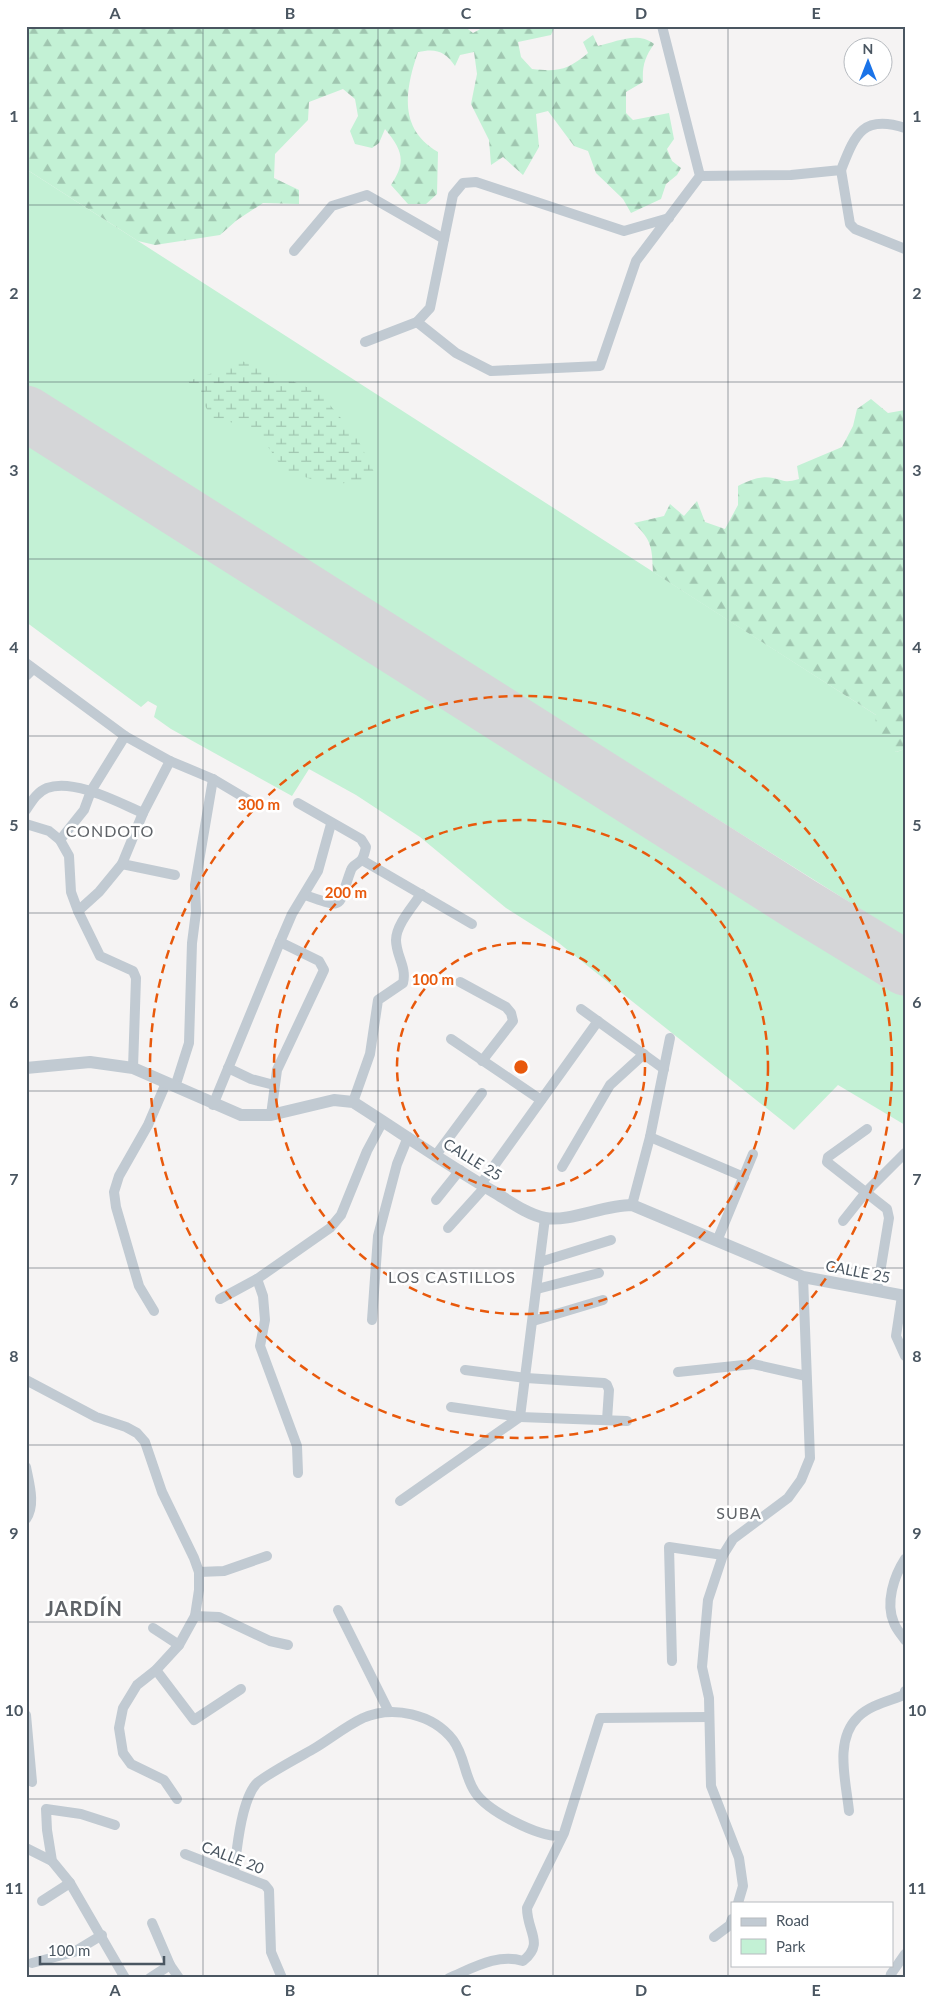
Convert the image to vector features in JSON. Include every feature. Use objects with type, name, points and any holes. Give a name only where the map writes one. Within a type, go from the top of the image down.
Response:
[{"type":"street","points":[[662,26],[700,176]]},
{"type":"street","points":[[905,128],[878,123],[861,129],[854,138],[841,170],[850,224],[855,229],[905,249]]},
{"type":"street","points":[[700,176],[791,175],[841,170]]},
{"type":"street","points":[[418,322],[456,353],[491,371],[600,366],[636,262],[700,176]]},
{"type":"street","points":[[365,342],[418,322],[430,308],[453,195],[463,183],[476,182],[624,231],[669,218]]},
{"type":"street","points":[[294,251],[332,206],[367,195],[444,239]]},
{"type":"street","points":[[28,669],[125,736],[170,761],[213,780],[255,804]]},
{"type":"street","points":[[60,840],[84,810],[91,791],[125,736]]},
{"type":"street","points":[[78,911],[98,892],[122,864],[143,813],[170,761]]},
{"type":"street","points":[[154,1311],[139,1286],[116,1207],[114,1192],[119,1176],[170,1084],[189,1043],[192,943],[196,912],[195,886],[213,780]]},
{"type":"street","points":[[26,810],[36,795],[46,788],[56,786],[91,791],[143,813]]},
{"type":"street","points":[[298,803],[364,843],[366,847],[362,860],[352,867],[342,900],[337,904],[331,905],[305,895]]},
{"type":"street","points":[[26,824],[49,832],[60,840],[69,856],[71,892],[100,956],[108,961],[122,964],[133,972],[136,978],[133,1068]]},
{"type":"street","points":[[213,1105],[292,914],[318,871],[331,824]]},
{"type":"street","points":[[362,860],[472,924]]},
{"type":"street","points":[[122,864],[175,874]]},
{"type":"street","points":[[26,1068],[90,1062],[133,1068],[213,1105],[241,1115],[271,1115],[334,1100],[353,1102],[370,1054],[378,1000],[403,983],[406,973],[396,939],[401,925],[421,894]]},
{"type":"street","points":[[271,1115],[277,1070],[324,970],[320,961],[280,942]]},
{"type":"street","points":[[460,982],[506,1007],[511,1013],[512,1021],[482,1060]]},
{"type":"street","points":[[581,1010],[664,1069]]},
{"type":"street","points":[[448,1228],[483,1185],[598,1021]]},
{"type":"street","points":[[632,1205],[650,1137],[670,1038]]},
{"type":"street","points":[[451,1039],[541,1100]]},
{"type":"street","points":[[562,1167],[610,1085],[644,1054]]},
{"type":"street","points":[[228,1068],[251,1079],[274,1085]]},
{"type":"street","points":[[436,1155],[482,1093]]},
{"type":"street","name":"CALLE 25","points":[[353,1102],[519,1207],[545,1218],[565,1217],[614,1205],[632,1205],[803,1277],[903,1296]]},
{"type":"street","points":[[220,1300],[257,1279],[330,1228],[341,1216],[367,1151],[383,1121]]},
{"type":"street","points":[[867,1129],[827,1160],[828,1163],[887,1209],[889,1214],[878,1291]]},
{"type":"street","points":[[372,1320],[378,1236],[396,1164],[408,1137]]},
{"type":"street","points":[[650,1137],[744,1176]]},
{"type":"street","points":[[843,1221],[866,1192],[905,1153]]},
{"type":"street","points":[[717,1241],[754,1154]]},
{"type":"street","points":[[436,1200],[460,1170]]},
{"type":"street","points":[[400,1501],[520,1417],[545,1218]]},
{"type":"street","points":[[540,1262],[611,1240]]},
{"type":"street","points":[[537,1290],[599,1273]]},
{"type":"street","points":[[738,1902],[743,1886],[739,1858],[711,1786],[709,1698],[702,1667],[708,1600],[723,1555],[733,1539],[788,1498],[801,1480],[810,1458],[803,1277]]},
{"type":"street","points":[[257,1279],[263,1296],[265,1320],[260,1346],[297,1446],[298,1473]]},
{"type":"street","points":[[903,1296],[896,1336],[905,1356]]},
{"type":"street","points":[[533,1321],[603,1300]]},
{"type":"street","points":[[678,1372],[753,1364],[806,1376]]},
{"type":"street","points":[[465,1370],[526,1378],[604,1383],[608,1386],[609,1390],[607,1420]]},
{"type":"street","points":[[26,1380],[96,1417],[137,1433],[145,1442],[162,1492],[177,1520],[199,1572],[199,1590],[194,1616],[179,1645],[156,1670],[137,1685],[123,1708],[119,1728],[123,1753],[131,1764],[164,1780],[177,1799]]},
{"type":"street","points":[[451,1407],[520,1417],[626,1421]]},
{"type":"street","points":[[26,1467],[32,1503],[30,1513],[26,1519]]},
{"type":"street","points":[[672,1661],[668,1546],[723,1555]]},
{"type":"street","points":[[199,1572],[224,1571],[267,1556]]},
{"type":"street","points":[[905,1559],[896,1572],[892,1590],[893,1622],[905,1640]]},
{"type":"street","points":[[338,1610],[389,1712]]},
{"type":"street","points":[[194,1616],[219,1617],[270,1641],[288,1645]]},
{"type":"street","points":[[153,1628],[179,1645]]},
{"type":"street","points":[[156,1670],[194,1720],[242,1689]]},
{"type":"street","points":[[849,1811],[843,1748],[850,1727],[859,1716],[876,1706],[904,1694]]},
{"type":"street","points":[[234,1872],[241,1818],[256,1784],[364,1718],[389,1712],[417,1716],[434,1723],[452,1739],[464,1757],[468,1781],[476,1795],[517,1825],[560,1836]]},
{"type":"street","points":[[26,1715],[32,1782]]},
{"type":"street","points":[[449,1978],[488,1962],[510,1957],[523,1961],[533,1954],[536,1945],[527,1920],[527,1908],[557,1850],[560,1836],[564,1832],[600,1718],[708,1717]]},
{"type":"street","points":[[52,1861],[46,1810],[81,1814],[115,1826]]},
{"type":"street","points":[[26,1848],[52,1861],[70,1883],[102,1935],[125,1978]]},
{"type":"street","name":"CALLE 20","points":[[185,1854],[265,1885],[269,1890],[271,1952],[282,1978]]},
{"type":"street","points":[[42,1901],[70,1883]]},
{"type":"street","points":[[714,1937],[730,1925],[731,1922]]},
{"type":"street","points":[[152,1923],[170,1965],[179,1978]]},
{"type":"street","points":[[32,1963],[74,1952],[102,1935]]},
{"type":"street","points":[[890,1978],[905,1954]]},
{"type":"street","points":[[150,1978],[170,1965]]},
{"type":"green space","points":[[26,26],[464,26],[473,33],[486,26],[555,26],[551,35],[518,42],[521,57],[532,69],[549,70],[568,66],[581,59],[588,53],[583,42],[593,35],[598,46],[627,39],[641,38],[654,44],[645,62],[643,82],[626,92],[626,113],[633,120],[669,113],[674,139],[667,149],[672,161],[681,168],[677,175],[666,184],[661,199],[631,213],[623,199],[596,173],[588,151],[574,146],[548,111],[536,114],[539,147],[523,175],[503,157],[491,165],[489,140],[471,104],[477,74],[474,52],[460,55],[455,66],[444,54],[430,50],[418,52],[413,66],[408,94],[408,108],[416,132],[425,143],[438,152],[437,194],[426,204],[408,204],[391,185],[401,162],[399,150],[385,129],[379,143],[372,148],[355,144],[350,131],[358,116],[355,99],[343,89],[309,102],[308,120],[275,154],[274,178],[299,190],[299,204],[263,203],[237,220],[220,235],[155,245],[138,241],[29,171],[26,172]]},
{"type":"green space","points":[[29,171],[876,715],[896,752],[905,749],[905,937],[26,385],[26,172]]},
{"type":"green space","points":[[232,357],[319,392],[356,436],[375,474],[361,481],[329,485],[284,470],[255,428],[213,418],[188,381],[222,370]]},
{"type":"green space","points":[[871,399],[888,413],[905,410],[905,749],[896,752],[875,730],[876,715],[653,572],[650,545],[634,523],[664,516],[670,504],[684,516],[697,501],[705,522],[725,529],[738,505],[738,486],[750,480],[764,477],[786,481],[799,479],[797,466],[842,447],[853,426],[857,409]]},
{"type":"green space","points":[[26,437],[905,986],[905,1125],[838,1085],[794,1130],[550,936],[506,908],[420,837],[356,795],[309,769],[292,796],[171,729],[154,717],[157,706],[148,701],[141,707],[26,622]]},
{"type":"runway","points":[[26,413],[800,904],[905,968]]},
{"type":"district","name":"CONDOTO","points":[[110,830]]},
{"type":"district","name":"LOS CASTILLOS","points":[[452,1276]]},
{"type":"district","name":"SUBA","points":[[739,1512]]},
{"type":"district","name":"JARDÍN","points":[[84,1608]]}]
